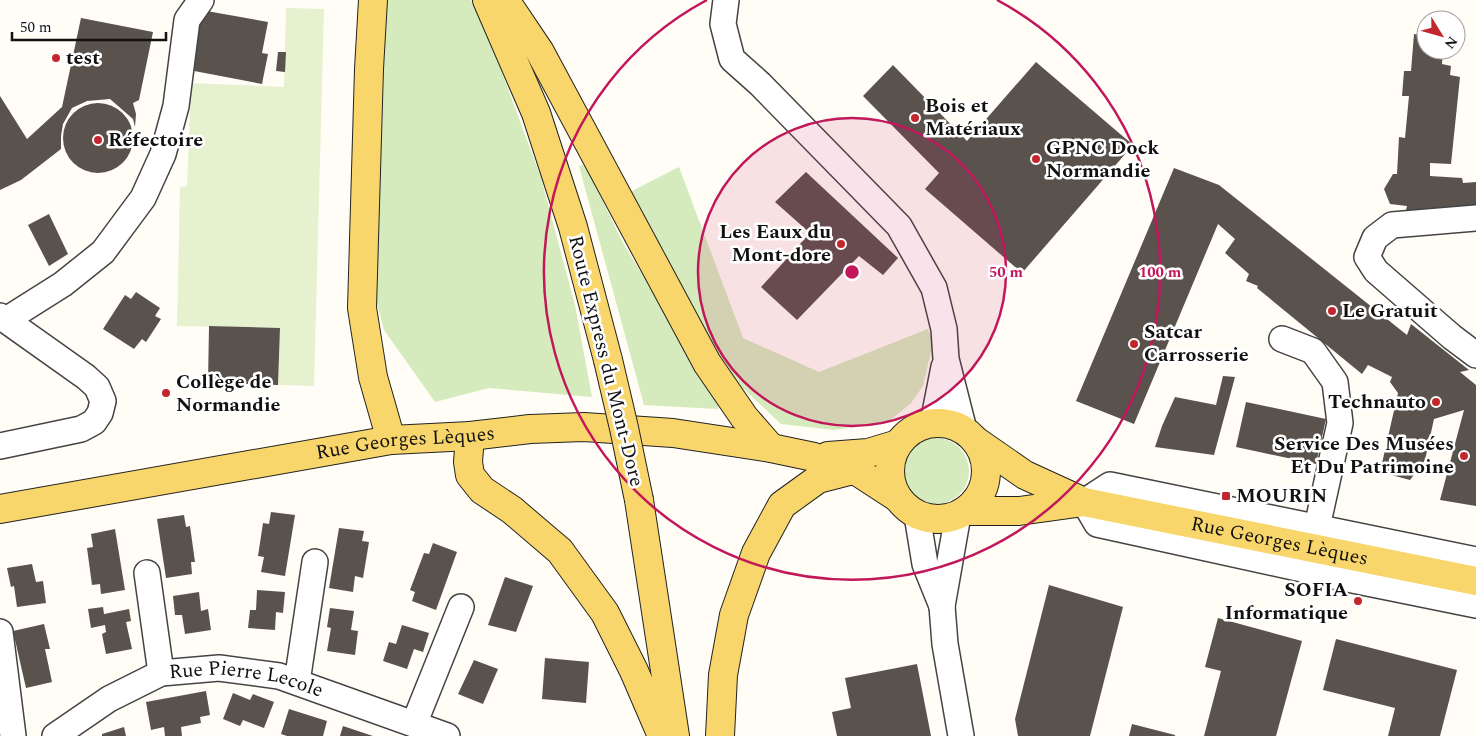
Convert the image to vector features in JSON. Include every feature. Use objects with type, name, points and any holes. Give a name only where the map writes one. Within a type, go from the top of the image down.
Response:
[{"type":"main road","points":[[374,0],[369,69],[362,308],[373,377],[392,440]]},
{"type":"main road","name":"Route Express du Mont-Dore","points":[[487,0],[536,113],[572,226],[608,360],[639,500],[674,736]]},
{"type":"main road","points":[[505,0],[540,52],[707,362],[744,417],[771,448]]},
{"type":"main road","points":[[933,423],[949,424],[970,436],[983,454],[986,470],[984,486],[977,500],[962,513],[945,519],[930,519],[907,506],[892,485],[890,471],[892,456],[898,444],[908,433],[920,426],[933,423]]},
{"type":"main road","name":"Rue Georges Lèques","points":[[0,509],[392,440],[470,436],[530,429],[584,427],[673,433],[771,448],[814,457],[856,470],[907,506]]},
{"type":"main road","points":[[470,436],[468,462],[470,475],[482,490],[512,510],[560,550],[605,613],[634,671],[662,736]]},
{"type":"main road","name":"Rue Georges Lèques","points":[[970,436],[1025,475],[1084,502],[1476,581]]},
{"type":"main road","name":"Rue Georges Lèques","points":[[814,457],[868,453],[898,444]]},
{"type":"main road","points":[[720,736],[722,675],[734,615],[756,553],[782,505],[818,478],[856,470]]},
{"type":"main road","name":"Rue Georges Lèques","points":[[962,513],[1019,511],[1084,502]]},
{"type":"street","points":[[0,446],[81,428],[94,422],[100,413],[103,401],[97,387],[86,377],[3,318],[63,284],[103,252],[143,198],[163,154],[176,106],[187,20],[201,0]]},
{"type":"street","points":[[726,0],[723,24],[732,59],[760,84],[899,226],[934,288],[944,329],[946,359],[970,436]]},
{"type":"street","points":[[1476,218],[1392,225],[1375,238],[1366,257],[1376,271],[1452,337],[1476,355]]},
{"type":"street","points":[[1282,339],[1314,351],[1335,382],[1340,423],[1317,527]]},
{"type":"street","points":[[933,423],[946,359]]},
{"type":"street","points":[[1476,560],[1110,485],[1084,502],[1097,524],[1476,605]]},
{"type":"street","points":[[907,506],[925,564],[942,606]]},
{"type":"street","points":[[961,736],[945,644],[942,606],[962,513]]},
{"type":"street","points":[[297,682],[315,562]]},
{"type":"street","points":[[147,573],[161,673]]},
{"type":"street","points":[[414,724],[461,607]]},
{"type":"street","points":[[0,632],[13,736]]},
{"type":"street","name":"Rue Pierre Lecole","points":[[55,736],[109,700],[161,673],[218,668],[279,676],[447,736]]},
{"type":"green space","points":[[386,0],[471,0],[487,32],[541,178],[575,305],[592,397],[489,388],[435,402],[384,330],[370,276],[382,132]]},
{"type":"green space","points":[[286,8],[324,9],[314,386],[278,385],[280,328],[177,326],[180,187],[187,186],[191,83],[284,87]]},
{"type":"green space","points":[[585,165],[623,243],[702,373],[720,397],[718,409],[644,405],[579,166]]},
{"type":"green space","points":[[679,167],[743,338],[819,372],[928,329],[933,343],[923,386],[911,403],[888,422],[834,430],[781,424],[734,380],[685,307],[628,193]]},
{"type":"green space","points":[[929,438],[943,438],[955,443],[964,452],[969,464],[967,484],[960,495],[943,504],[929,504],[917,499],[908,490],[903,478],[903,464],[908,452],[917,443]]},
{"type":"building","points":[[201,10],[268,22],[262,53],[268,54],[262,84],[189,70]]},
{"type":"building","points":[[81,18],[153,32],[139,100],[133,103],[136,114],[135,127],[133,119],[110,99],[87,101],[72,108],[63,124],[61,149],[21,180],[0,190],[0,96],[27,139],[62,107]]},
{"type":"building","points":[[1414,34],[1416,34],[1416,60],[1442,60],[1442,64],[1451,66],[1450,75],[1460,77],[1451,164],[1430,163],[1430,176],[1462,178],[1463,183],[1476,182],[1476,208],[1454,211],[1433,208],[1433,213],[1419,223],[1406,210],[1407,206],[1390,204],[1384,189],[1393,174],[1397,174],[1399,137],[1405,138],[1409,96],[1402,96],[1404,71],[1411,71]]},
{"type":"building","points":[[278,52],[286,52],[285,72],[276,71]]},
{"type":"building","name":"GPNC Dock Normandie","points":[[1036,62],[1133,145],[1022,273],[925,189],[939,173],[863,96],[893,65],[967,141]]},
{"type":"building","name":"Réfectoire","points":[[98,103],[111,106],[123,113],[130,125],[133,138],[130,151],[123,163],[111,170],[98,173],[85,170],[73,163],[66,151],[63,138],[66,125],[73,113],[85,106]]},
{"type":"building","points":[[1174,168],[1219,185],[1407,335],[1411,324],[1469,370],[1460,372],[1476,385],[1476,506],[1440,500],[1464,410],[1434,419],[1425,460],[1410,480],[1380,472],[1398,393],[1390,382],[1392,377],[1368,365],[1362,374],[1257,288],[1258,286],[1246,281],[1249,274],[1225,253],[1235,239],[1218,224],[1134,424],[1076,401]]},
{"type":"building","name":"Les Eaux du Mont-dore","points":[[806,172],[898,258],[883,275],[859,256],[797,320],[761,287],[810,233],[775,202]]},
{"type":"building","points":[[49,214],[68,254],[49,266],[28,225]]},
{"type":"building","points":[[136,292],[160,308],[155,316],[161,319],[146,342],[142,339],[134,349],[103,329],[125,295],[131,299]]},
{"type":"building","points":[[209,326],[280,328],[278,385],[208,383]]},
{"type":"building","name":"Satcar Carrosserie","points":[[1223,376],[1235,377],[1214,455],[1155,447],[1175,397],[1216,405]]},
{"type":"building","points":[[1246,402],[1326,419],[1316,464],[1236,447]]},
{"type":"building","points":[[271,512],[295,515],[285,576],[261,572],[264,557],[258,556],[263,523],[269,524]]},
{"type":"building","points":[[184,515],[186,527],[190,526],[195,562],[191,562],[192,574],[166,578],[157,519]]},
{"type":"building","points":[[339,528],[364,531],[362,541],[369,542],[363,578],[355,576],[353,592],[329,588]]},
{"type":"building","points":[[115,529],[125,590],[101,594],[100,584],[92,585],[87,548],[93,547],[91,534]]},
{"type":"building","points":[[433,543],[457,552],[436,610],[412,601],[415,592],[410,590],[424,553],[429,554]]},
{"type":"building","points":[[32,564],[36,582],[43,581],[46,603],[17,607],[14,586],[11,587],[7,568]]},
{"type":"building","points":[[505,577],[533,586],[516,632],[488,625]]},
{"type":"building","points":[[1049,585],[1123,607],[1090,736],[1018,736],[1015,719]]},
{"type":"building","points":[[257,590],[285,592],[283,613],[276,612],[275,630],[248,628],[250,610],[256,610]]},
{"type":"building","points":[[199,592],[201,611],[208,609],[211,630],[185,634],[182,615],[175,615],[173,596]]},
{"type":"building","points":[[103,607],[104,614],[129,609],[131,621],[126,622],[132,649],[106,654],[102,634],[106,632],[105,625],[91,628],[88,609]]},
{"type":"building","points":[[330,608],[354,611],[351,630],[358,631],[355,655],[327,651],[331,628],[327,627]]},
{"type":"building","points":[[1218,618],[1302,641],[1276,736],[1204,736],[1221,671],[1205,667]]},
{"type":"building","points":[[44,624],[50,649],[45,649],[52,682],[26,688],[13,631]]},
{"type":"building","points":[[402,625],[429,633],[423,652],[414,649],[407,669],[383,661],[389,642],[396,644]]},
{"type":"building","points":[[1336,639],[1457,670],[1440,736],[1388,736],[1395,708],[1323,690]]},
{"type":"building","points":[[545,658],[589,662],[586,703],[542,699]]},
{"type":"building","points":[[474,660],[498,669],[483,704],[458,694]]},
{"type":"building","points":[[917,664],[931,736],[837,736],[832,712],[851,708],[845,678]]},
{"type":"building","points":[[206,691],[210,715],[200,717],[201,723],[181,727],[182,736],[165,736],[164,727],[151,730],[146,702]]},
{"type":"building","points":[[233,693],[250,700],[253,694],[274,702],[264,728],[243,720],[240,726],[223,719]]},
{"type":"building","points":[[289,709],[327,721],[323,736],[287,736],[281,734]]},
{"type":"building","points":[[1132,724],[1175,735],[1175,736],[1129,736]]},
{"type":"building","points":[[343,726],[373,736],[340,736]]},
{"type":"building","points":[[124,727],[126,736],[102,736],[102,734]]},
{"type":"place","name":"test","points":[[56,58]]},
{"type":"place","name":"Bois et Matériaux","points":[[915,118]]},
{"type":"place","name":"Réfectoire","points":[[98,140]]},
{"type":"place","name":"GPNC Dock Normandie","points":[[1036,159]]},
{"type":"place","name":"Les Eaux du Mont-dore","points":[[841,244]]},
{"type":"place","name":"Le Gratuit","points":[[1332,311]]},
{"type":"place","name":"Satcar Carrosserie","points":[[1134,344]]},
{"type":"place","name":"Collège de Normandie","points":[[166,393]]},
{"type":"place","name":"Technauto","points":[[1436,402]]},
{"type":"place","name":"Service Des Musées Et Du Patrimoine","points":[[1464,456]]},
{"type":"place","name":"MOURIN","points":[[1226,496]]},
{"type":"place","name":"SOFIA Informatique","points":[[1358,601]]}]
